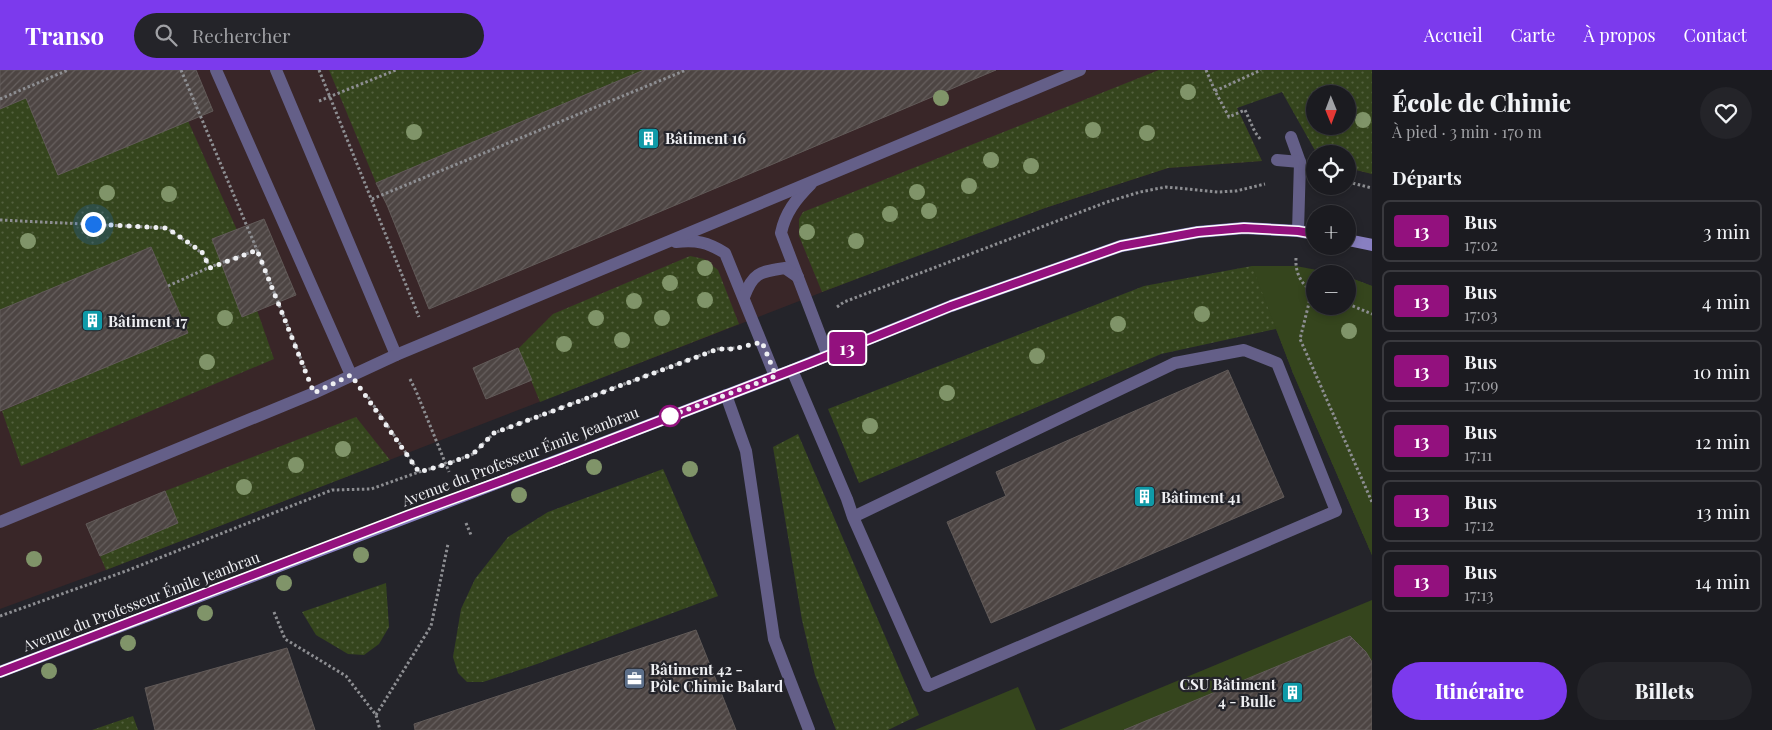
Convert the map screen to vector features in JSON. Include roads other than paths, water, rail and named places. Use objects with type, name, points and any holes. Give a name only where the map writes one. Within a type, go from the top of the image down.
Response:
[{"type":"street","name":"Avenue du Professeur Émile Jeanbrau","points":[[0,672],[792,370],[951,306],[1121,246],[1198,232],[1244,228],[1306,232]]},
{"type":"street","points":[[1356,241],[1372,244]]},
{"type":"lane","points":[[216,70],[351,375]]},
{"type":"lane","points":[[276,70],[396,355]]},
{"type":"lane","points":[[0,522],[314,393],[428,341],[1080,70]]},
{"type":"lane","points":[[1290,137],[1300,162],[1298,231]]},
{"type":"lane","points":[[1277,160],[1300,162]]},
{"type":"lane","points":[[814,181],[795,200],[784,220],[781,233],[828,356]]},
{"type":"lane","points":[[666,242],[689,241],[710,244],[725,253],[776,376]]},
{"type":"lane","points":[[744,297],[750,282],[757,275],[784,268],[798,278]]},
{"type":"lane","points":[[792,370],[853,517],[928,686],[1336,511],[1277,363],[1244,350],[1175,363],[853,517]]},
{"type":"lane","points":[[726,395],[746,451],[774,639],[809,730]]},
{"type":"place","name":"Bâtiment 16","points":[[649,138]]},
{"type":"place","name":"Bâtiment 17","points":[[92,321]]},
{"type":"place","name":"Bâtiment 41","points":[[1145,497]]},
{"type":"place","name":"Bâtiment 42 - Pôle Chimie Balard","points":[[634,678]]},
{"type":"place","name":"CSU Bâtiment 4 - Bulle","points":[[1292,693]]}]
